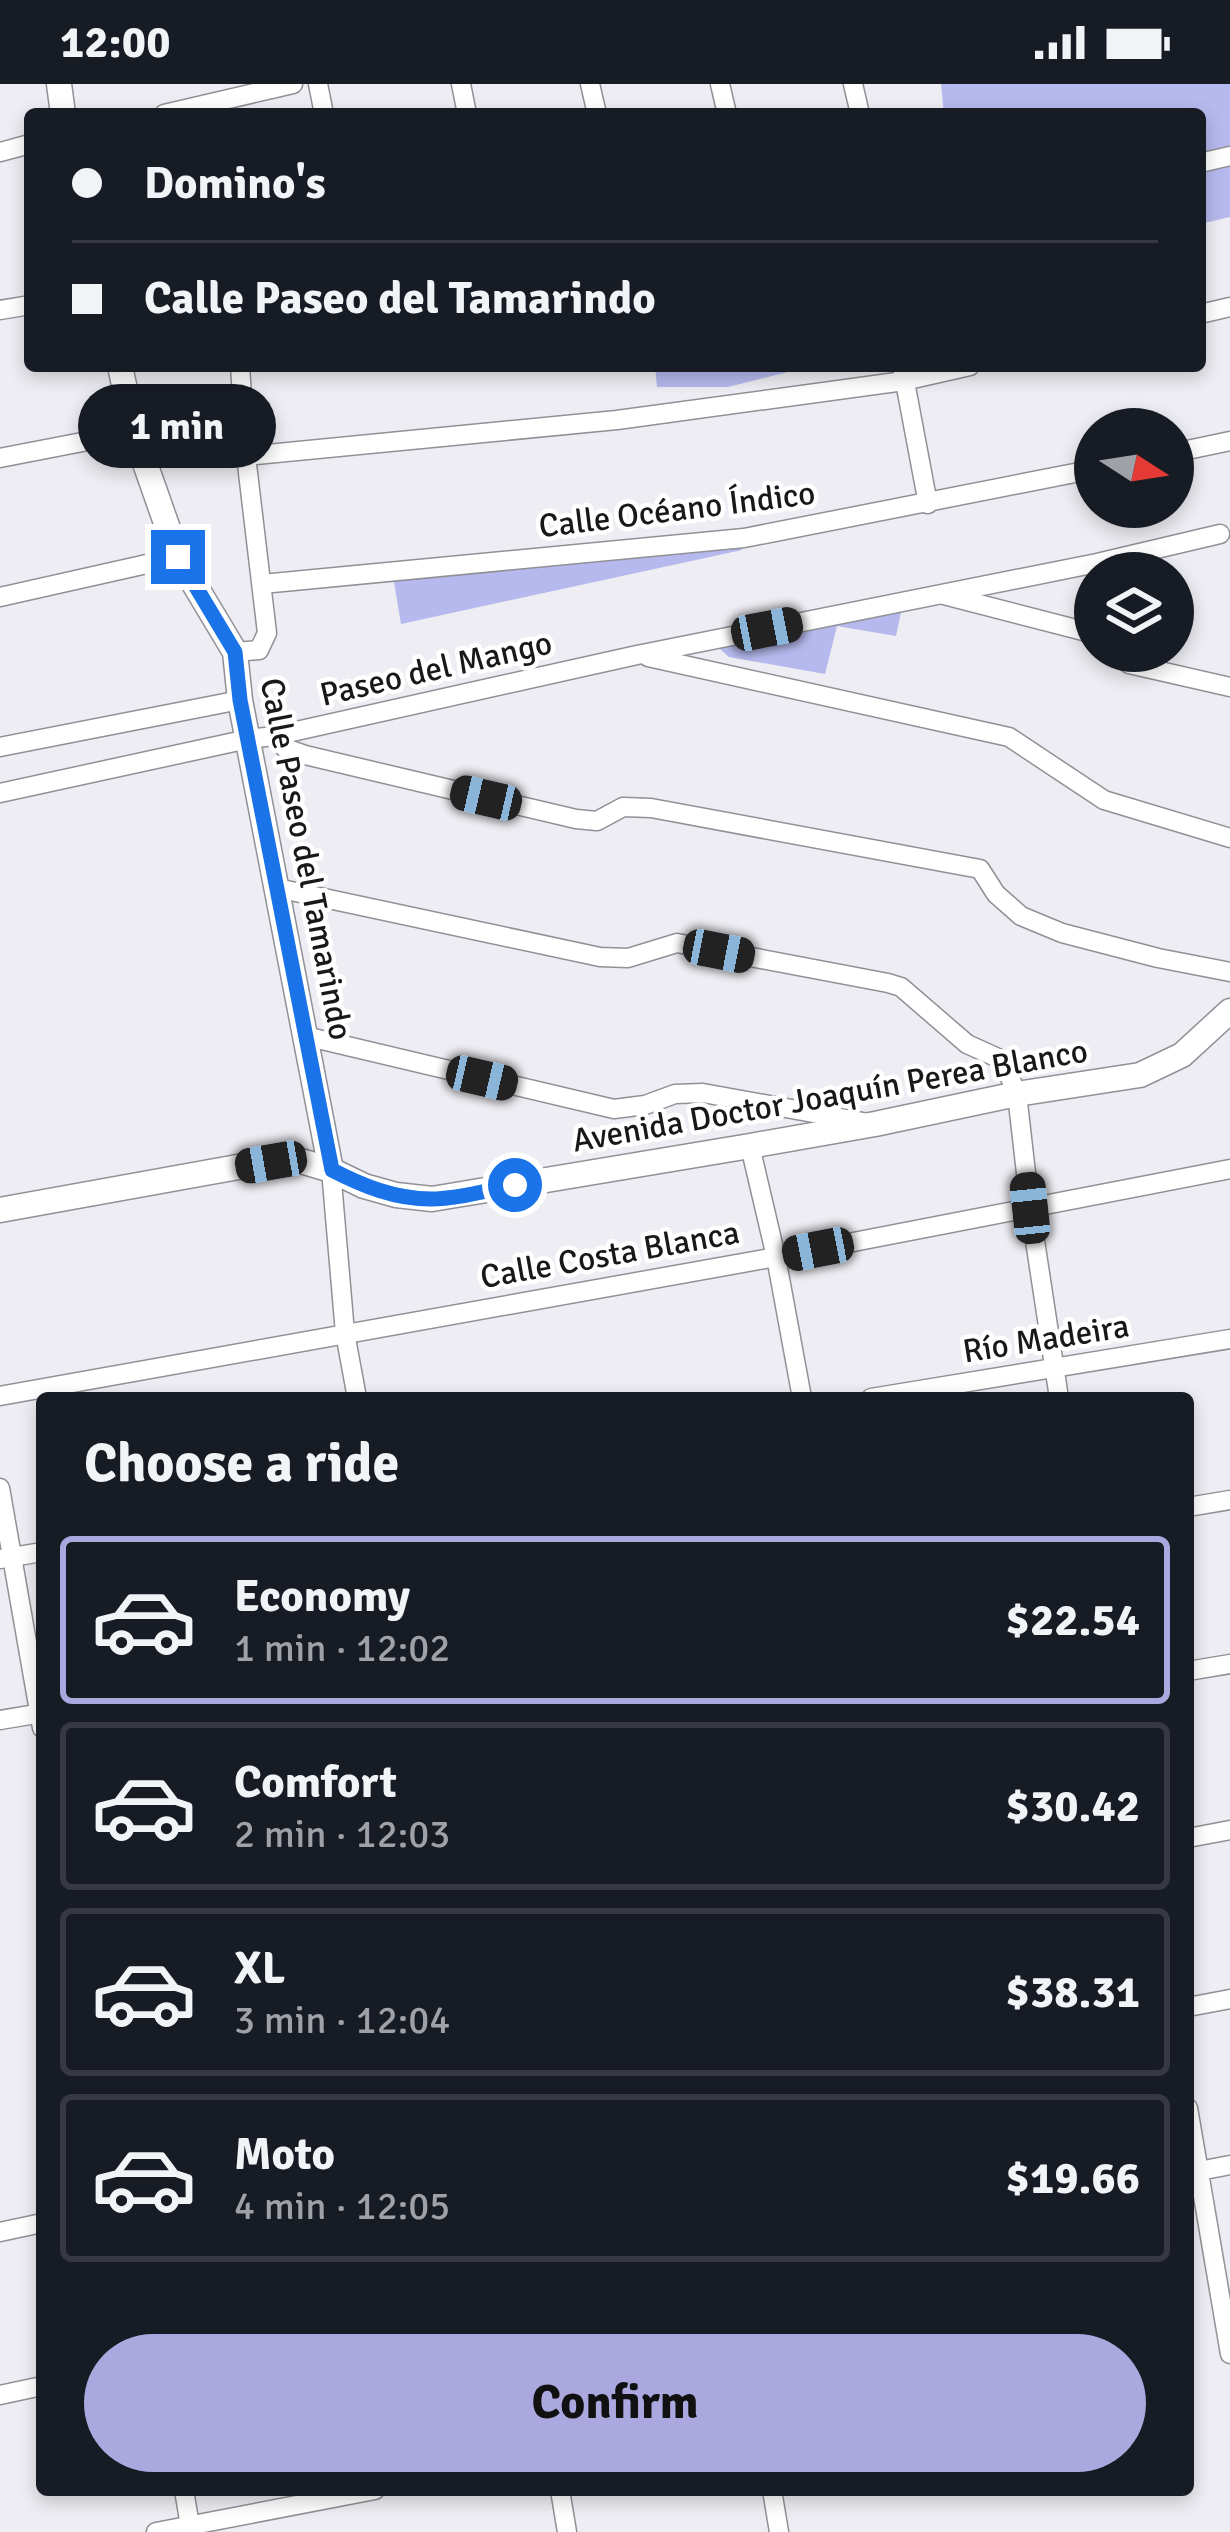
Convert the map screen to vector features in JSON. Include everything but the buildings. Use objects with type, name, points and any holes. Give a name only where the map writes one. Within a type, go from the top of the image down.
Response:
[{"type":"main road","name":"Calle Paseo del Tamarindo","points":[[121,372],[134,432],[178,557],[235,652],[240,700],[332,1170]]},
{"type":"main road","name":"Avenida Doctor Joaquín Perea Blanco","points":[[0,1210],[271,1162],[301,1161],[364,1186],[432,1199],[1140,1075],[1182,1055],[1230,1011]]},
{"type":"street","points":[[208,108],[293,84]]},
{"type":"street","points":[[235,652],[259,650],[267,633],[240,372]]},
{"type":"street","points":[[246,456],[617,420],[903,374],[928,504]]},
{"type":"street","points":[[0,458],[134,432]]},
{"type":"street","points":[[1194,449],[1230,441]]},
{"type":"street","name":"Calle Océano Índico","points":[[262,584],[744,538],[1074,473]]},
{"type":"street","name":"Paseo del Mango","points":[[1155,552],[1220,534]]},
{"type":"street","points":[[0,597],[178,557]]},
{"type":"street","name":"Paseo del Mango","points":[[0,793],[637,655],[1074,572]]},
{"type":"street","points":[[940,594],[1074,629]]},
{"type":"street","points":[[637,655],[1009,736],[1104,800],[1230,838]]},
{"type":"street","points":[[1164,672],[1230,687]]},
{"type":"street","points":[[0,747],[240,700]]},
{"type":"street","points":[[274,736],[285,748],[305,755],[576,819],[597,820],[623,808],[651,808],[980,869],[996,894],[1022,916],[1062,933],[1230,973]]},
{"type":"street","points":[[277,888],[600,958],[628,958],[677,943],[902,987],[967,1044],[998,1058],[1017,1094],[1058,1392]]},
{"type":"street","points":[[305,1036],[614,1109],[645,1106],[675,1094],[704,1093],[875,1124]]},
{"type":"street","points":[[750,1146],[801,1392]]},
{"type":"street","name":"Calle Costa Blanca","points":[[0,1396],[776,1257],[1230,1169]]},
{"type":"street","points":[[332,1170],[345,1333],[356,1392]]},
{"type":"street","name":"Río Madeira","points":[[909,1392],[1230,1339]]},
{"type":"street","points":[[0,1488],[6,1558],[36,1695]]},
{"type":"street","points":[[1194,1506],[1230,1500]]},
{"type":"street","points":[[6,1558],[36,1553]]},
{"type":"street","points":[[1194,1670],[1230,1664]]},
{"type":"street","points":[[0,1720],[36,1718]]},
{"type":"street","points":[[1194,1837],[1230,1830]]},
{"type":"street","points":[[1194,2006],[1230,1999]]},
{"type":"street","points":[[1194,2172],[1230,2165]]},
{"type":"street","points":[[1194,2177],[1230,2354]]},
{"type":"street","points":[[0,2232],[36,2224]]},
{"type":"street","points":[[0,2395],[36,2387]]},
{"type":"street","points":[[185,2496],[191,2528]]},
{"type":"street","points":[[156,2532],[346,2496]]},
{"type":"street","points":[[561,2496],[567,2532]]},
{"type":"street","points":[[773,2496],[779,2532]]},
{"type":"shaded area","points":[[941,84],[1230,84],[1230,217],[1206,223],[1206,108],[943,108]]},
{"type":"shaded area","points":[[656,372],[788,372],[728,387],[657,387]]},
{"type":"shaded area","points":[[737,531],[742,550],[401,624],[391,564]]},
{"type":"shaded area","points":[[905,594],[896,636],[837,626],[825,674],[729,657],[720,649],[742,628]]},
{"type":"route","points":[[178,557],[235,652],[240,700],[332,1170],[364,1186],[432,1199],[515,1185]]}]
